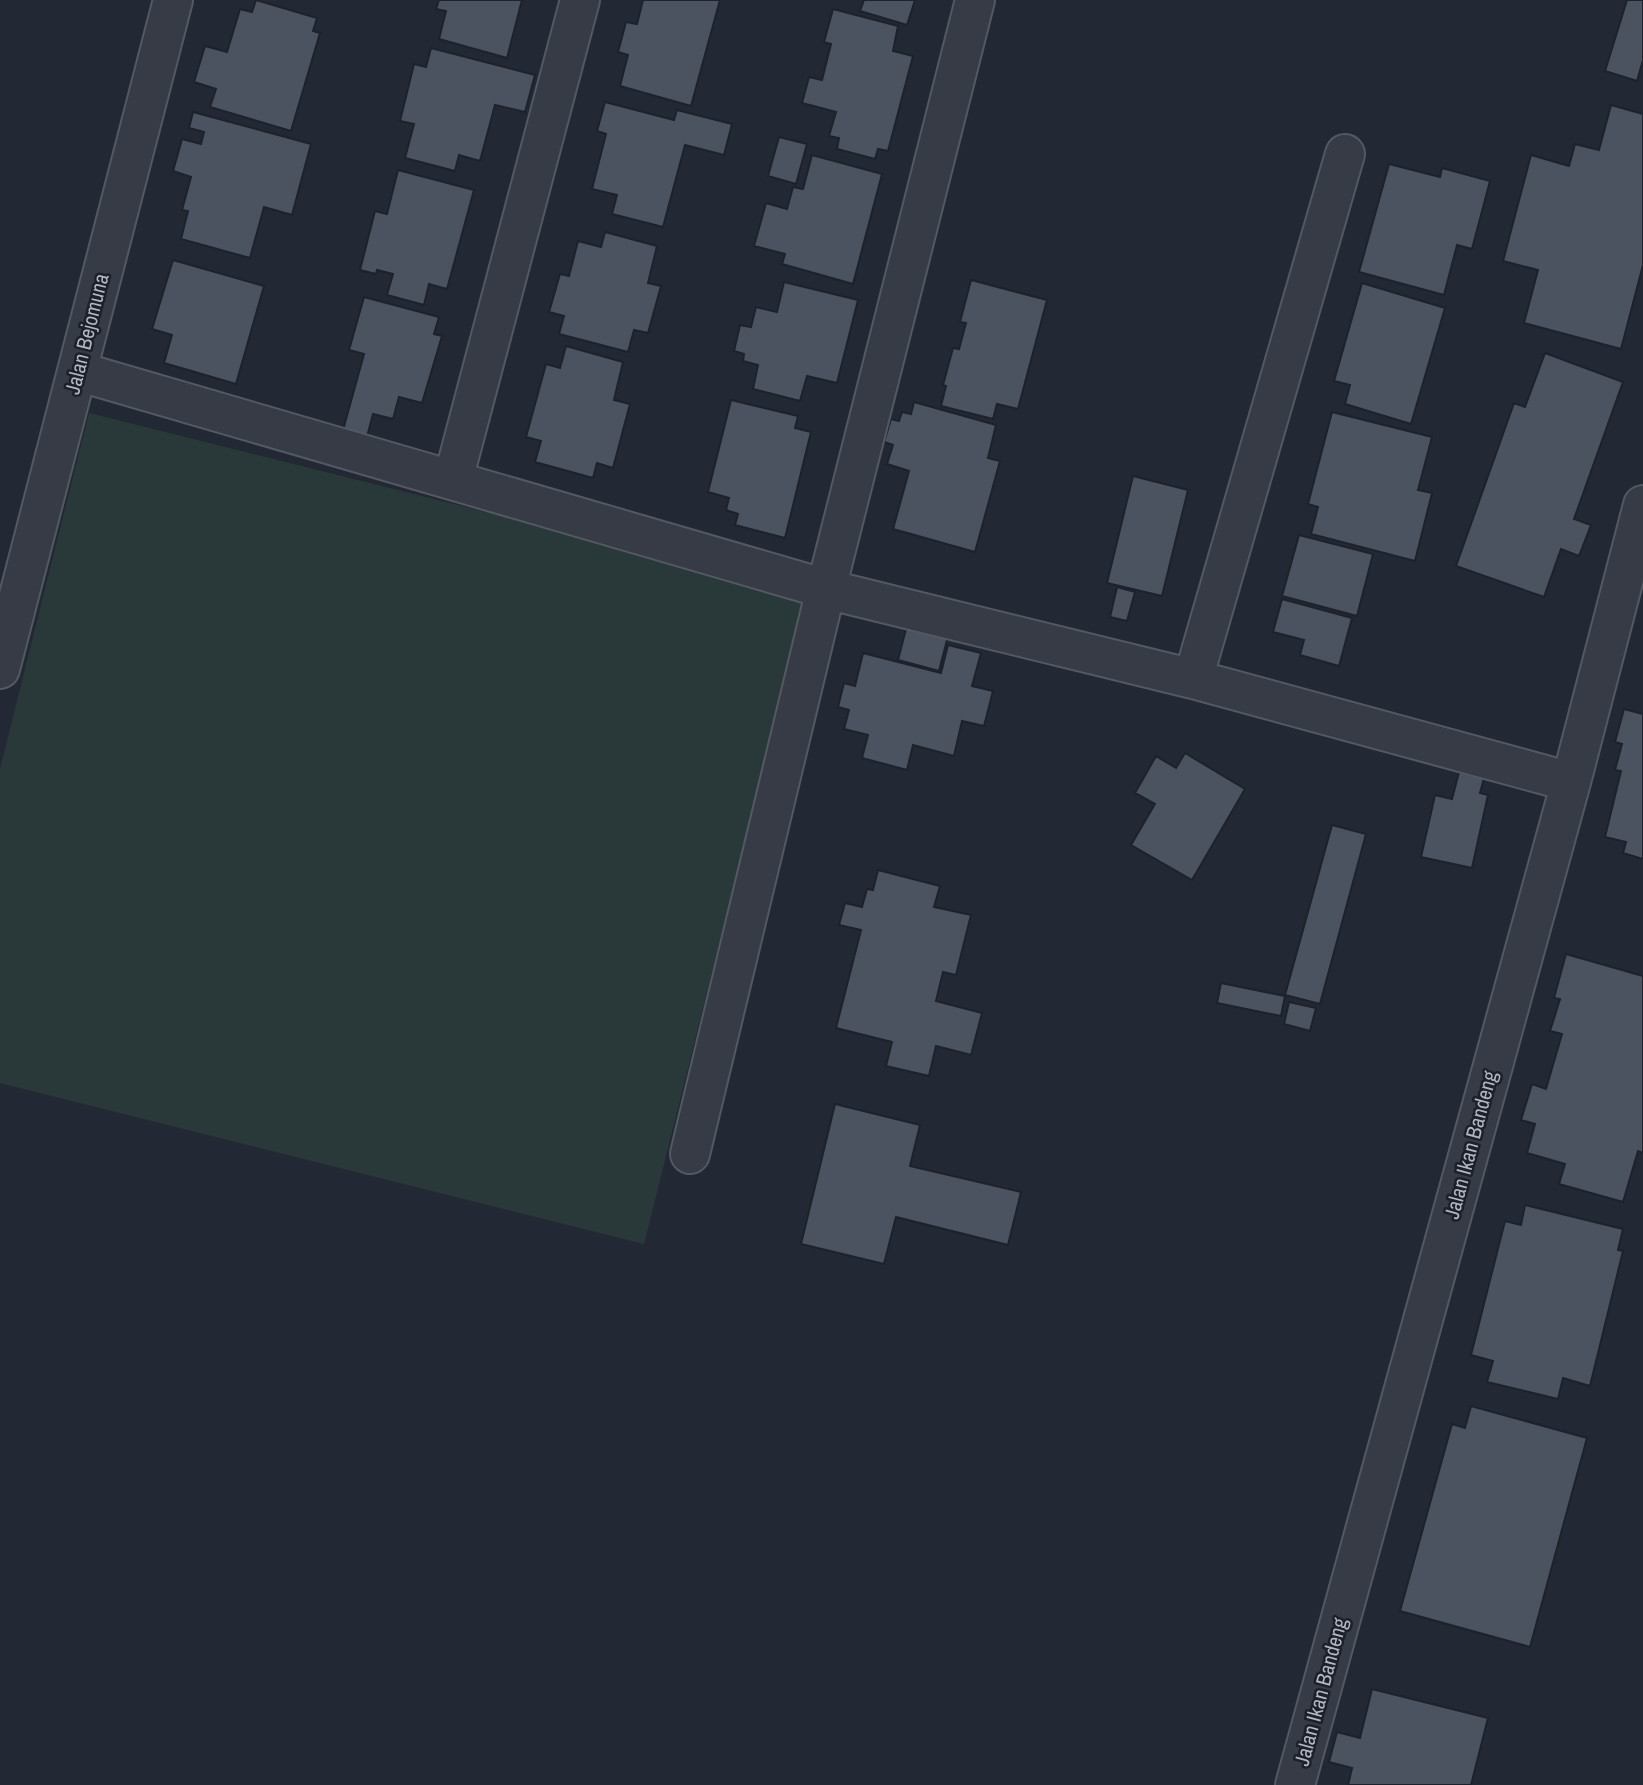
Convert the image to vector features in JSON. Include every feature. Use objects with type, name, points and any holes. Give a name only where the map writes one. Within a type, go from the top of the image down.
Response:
[{"type":"street","name":"Jalan Bejomuna","points":[[0,669],[173,0]]},
{"type":"street","points":[[453,480],[580,0]]},
{"type":"street","points":[[690,1154],[826,589],[975,0]]},
{"type":"street","points":[[1192,679],[1345,154]]},
{"type":"street","points":[[77,371],[826,589],[1192,679],[1572,782]]},
{"type":"street","name":"Jalan Ikan Bandeng","points":[[1295,1785],[1572,782],[1643,505]]},
{"type":"shaded area","points":[[89,413],[807,592],[644,1244],[0,1083],[0,769]]},
{"type":"building","points":[[256,0],[317,18],[313,31],[320,33],[291,131],[210,107],[216,89],[194,82],[205,46],[227,52],[240,9],[252,12]]},
{"type":"building","points":[[439,0],[522,0],[507,58],[439,39],[446,11],[436,9]]},
{"type":"building","points":[[643,0],[720,0],[691,106],[620,86],[628,55],[618,52],[626,22],[637,24]]},
{"type":"building","points":[[864,0],[915,0],[907,25],[860,11]]},
{"type":"building","points":[[1627,0],[1643,0],[1643,60],[1637,81],[1605,71]]},
{"type":"building","points":[[833,9],[898,26],[893,51],[913,56],[888,151],[878,149],[875,159],[837,149],[839,138],[829,136],[836,112],[802,103],[809,77],[822,80],[831,44],[824,42]]},
{"type":"building","points":[[431,48],[535,75],[525,112],[495,105],[480,161],[459,155],[455,171],[405,158],[414,124],[400,121],[414,64],[426,67]]},
{"type":"building","points":[[605,102],[674,120],[677,110],[732,124],[724,155],[685,145],[663,227],[612,214],[617,195],[592,189],[606,134],[597,131]]},
{"type":"building","points":[[1611,105],[1643,114],[1643,265],[1621,349],[1524,323],[1538,270],[1503,261],[1531,155],[1569,166],[1575,144],[1599,150]]},
{"type":"building","points":[[193,112],[311,144],[292,215],[264,207],[250,258],[181,239],[188,211],[182,210],[191,177],[173,171],[182,139],[201,144],[204,132],[189,128]]},
{"type":"building","points":[[779,137],[807,144],[796,184],[768,176]]},
{"type":"building","points":[[812,155],[882,174],[853,284],[782,264],[785,254],[754,246],[766,203],[787,209],[793,187],[803,189]]},
{"type":"building","points":[[1389,164],[1440,177],[1442,168],[1490,181],[1472,249],[1457,245],[1444,295],[1359,272]]},
{"type":"building","points":[[398,170],[474,190],[447,289],[429,284],[424,305],[387,295],[393,274],[360,270],[375,211],[387,214]]},
{"type":"building","points":[[605,232],[657,246],[648,283],[661,286],[648,333],[634,330],[628,352],[559,334],[564,316],[549,312],[560,274],[569,276],[578,241],[601,247]]},
{"type":"building","points":[[173,260],[264,286],[236,384],[164,363],[172,335],[152,329]]},
{"type":"building","points":[[971,280],[1047,300],[1018,409],[997,404],[993,419],[941,406],[946,386],[943,385],[953,348],[959,349],[966,323],[960,322]]},
{"type":"building","points":[[784,282],[858,300],[837,383],[807,376],[800,401],[753,389],[758,365],[743,361],[744,354],[734,351],[740,325],[751,327],[756,307],[777,312]]},
{"type":"building","points":[[1362,283],[1445,308],[1411,424],[1345,404],[1350,385],[1334,381]]},
{"type":"building","points":[[364,297],[439,317],[434,334],[442,336],[422,403],[399,397],[393,419],[373,414],[367,437],[343,430],[364,354],[349,350]]},
{"type":"building","points":[[566,346],[623,362],[614,400],[630,404],[613,468],[597,463],[593,478],[535,462],[541,441],[526,437],[546,364],[560,368]]},
{"type":"building","points":[[1545,353],[1623,382],[1574,519],[1591,525],[1579,556],[1561,549],[1544,597],[1456,566],[1514,403],[1525,407]]},
{"type":"building","points":[[731,400],[798,416],[795,428],[811,432],[785,538],[735,525],[738,514],[726,510],[729,498],[708,492]]},
{"type":"building","points":[[914,402],[996,425],[988,458],[1000,461],[975,552],[893,529],[909,471],[887,464],[893,445],[884,442],[891,419],[899,421],[902,412],[911,414]]},
{"type":"building","points":[[1332,412],[1432,437],[1418,490],[1432,493],[1415,561],[1311,534],[1318,507],[1308,504]]},
{"type":"building","points":[[1133,476],[1188,490],[1162,596],[1107,583]]},
{"type":"building","points":[[1299,535],[1373,554],[1357,616],[1282,596]]},
{"type":"building","points":[[1117,587],[1135,592],[1127,621],[1110,617]]},
{"type":"building","points":[[1282,599],[1352,618],[1339,666],[1300,655],[1304,640],[1273,632]]},
{"type":"building","points":[[907,625],[948,636],[939,671],[898,660]]},
{"type":"building","points":[[948,645],[981,653],[972,686],[993,691],[984,726],[962,721],[954,756],[913,745],[907,770],[862,758],[868,735],[844,729],[849,710],[838,707],[844,683],[855,686],[863,653],[941,673]]},
{"type":"building","points":[[1624,709],[1643,714],[1643,859],[1623,853],[1626,842],[1605,837],[1621,771],[1615,770],[1622,744],[1615,742]]},
{"type":"building","points":[[1185,753],[1245,789],[1192,880],[1131,845],[1155,804],[1135,793],[1156,756],[1176,768]]},
{"type":"building","points":[[1459,772],[1484,778],[1480,793],[1488,795],[1472,868],[1421,857],[1435,795],[1452,799]]},
{"type":"building","points":[[1332,825],[1366,834],[1320,1004],[1285,995]]},
{"type":"building","points":[[878,870],[940,886],[934,907],[971,915],[956,975],[943,972],[936,1001],[982,1013],[971,1055],[936,1046],[929,1076],[886,1066],[892,1042],[836,1028],[861,930],[839,925],[845,903],[862,907],[867,889],[873,890]]},
{"type":"building","points":[[1566,954],[1643,976],[1643,1153],[1638,1151],[1623,1202],[1559,1184],[1565,1164],[1527,1153],[1535,1124],[1521,1120],[1532,1084],[1546,1089],[1562,1034],[1550,1031],[1560,999],[1554,998]]},
{"type":"building","points":[[1221,983],[1285,996],[1281,1016],[1217,1003]]},
{"type":"building","points":[[1289,1002],[1316,1008],[1310,1031],[1284,1024]]},
{"type":"building","points":[[835,1104],[920,1125],[910,1166],[1021,1192],[1008,1245],[896,1217],[884,1264],[801,1244]]},
{"type":"building","points":[[1525,1205],[1623,1229],[1618,1250],[1623,1251],[1590,1386],[1563,1378],[1558,1399],[1487,1382],[1493,1361],[1471,1355],[1505,1221],[1521,1225]]},
{"type":"building","points":[[1471,1406],[1587,1438],[1530,1647],[1400,1611],[1452,1424],[1465,1428]]},
{"type":"building","points":[[1372,1689],[1488,1718],[1471,1785],[1348,1785],[1352,1768],[1329,1762],[1337,1732],[1360,1738]]}]
